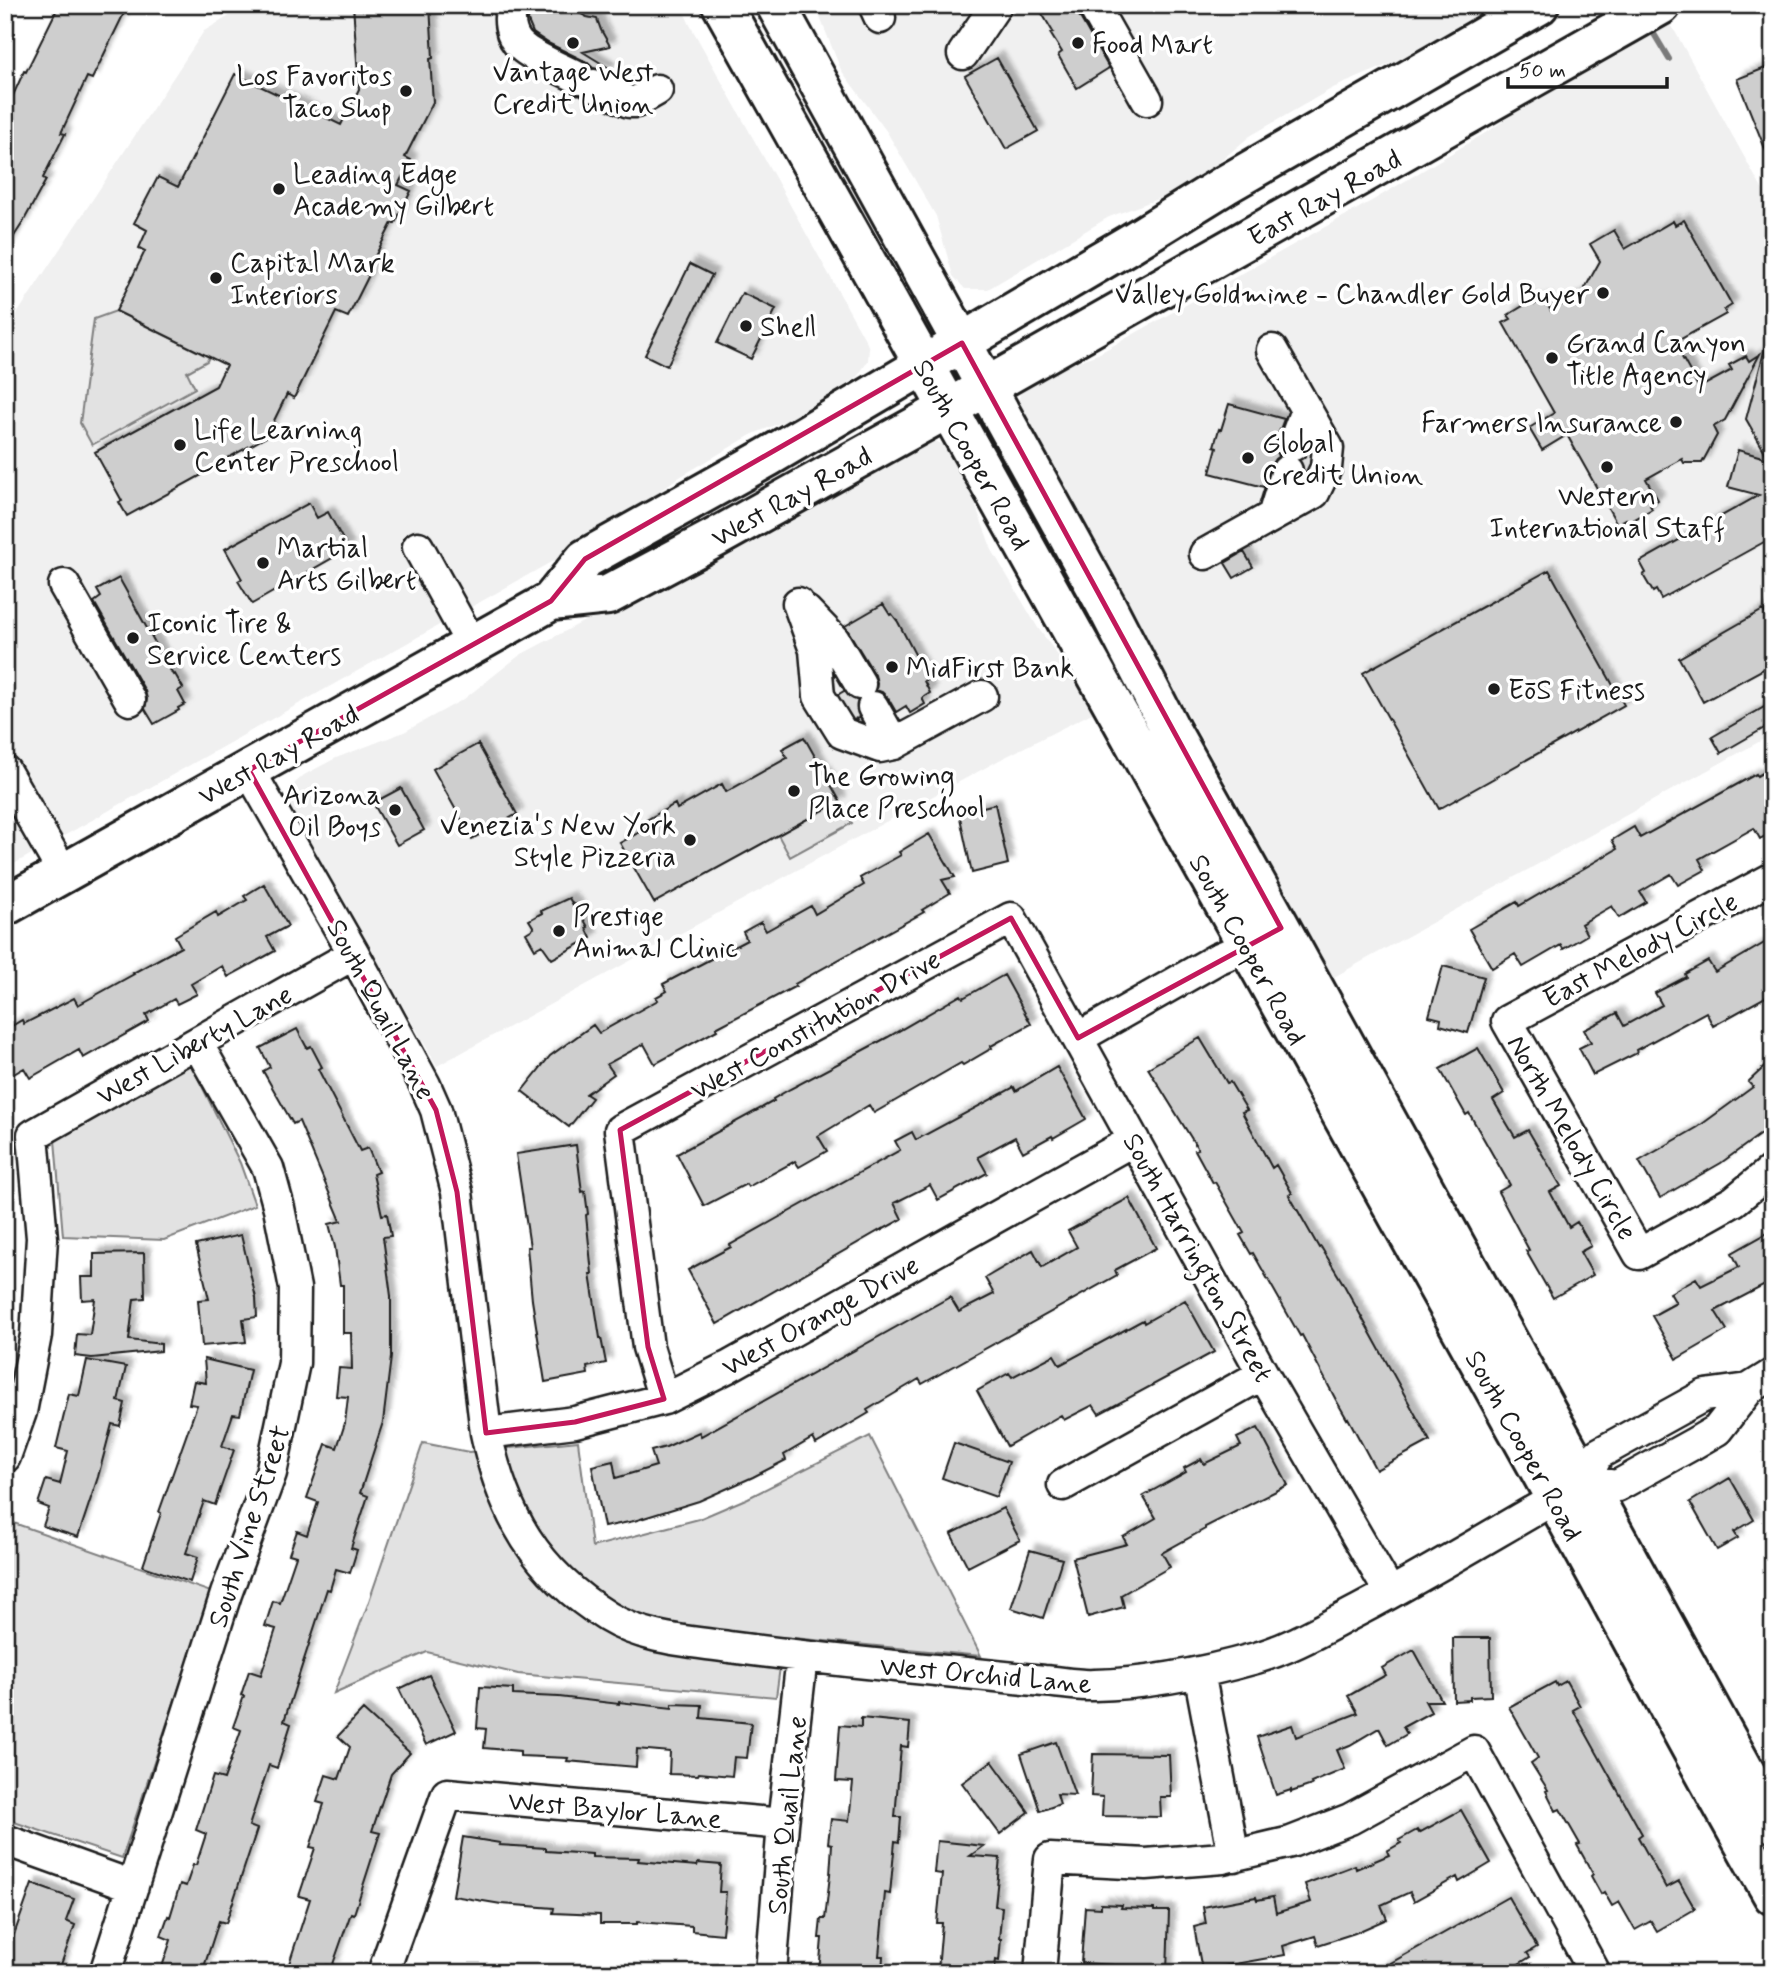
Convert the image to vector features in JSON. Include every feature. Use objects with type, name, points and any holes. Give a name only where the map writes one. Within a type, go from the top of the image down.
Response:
[{"type":"main road","name":"South Cooper Road","points":[[722,5],[1248,946],[1570,1490],[1773,1823]]},
{"type":"main road","name":"South Cooper Road","points":[[776,5],[1281,928],[1570,1490],[1693,1755],[1773,1895]]},
{"type":"main road","name":"East Ray Road","points":[[924,365],[1236,179],[1539,5]]},
{"type":"main road","name":"East Ray Road","points":[[986,388],[1661,5]]},
{"type":"main road","points":[[1490,34],[1518,88]]},
{"type":"main road","name":"West Ray Road","points":[[5,906],[551,601],[585,559],[768,457],[924,365]]},
{"type":"main road","name":"West Ray Road","points":[[551,601],[608,595],[986,388]]},
{"type":"main road","points":[[1248,946],[1281,928]]},
{"type":"street","points":[[513,5],[510,12],[512,30],[522,48],[629,102],[636,102],[657,90]]},
{"type":"street","points":[[963,54],[996,5]]},
{"type":"street","points":[[1093,5],[1147,100]]},
{"type":"street","points":[[1272,350],[1303,447],[1284,510]]},
{"type":"street","points":[[1205,554],[1314,493],[1326,468],[1328,448],[1303,447]]},
{"type":"street","points":[[418,547],[472,645]]},
{"type":"street","points":[[64,584],[131,700]]},
{"type":"street","points":[[862,716],[834,640],[798,603],[815,650],[819,696],[842,733],[862,716],[982,696]]},
{"type":"street","points":[[815,663],[862,716]]},
{"type":"street","name":"South Quail Lane","points":[[249,770],[354,954],[425,1084],[436,1110],[457,1192],[486,1433]]},
{"type":"street","points":[[7,786],[64,874]]},
{"type":"street","name":"East Melody Circle","points":[[1507,1021],[1773,878]]},
{"type":"street","name":"South Harrington Street","points":[[1011,918],[1263,1374],[1390,1594]]},
{"type":"street","name":"West Constitution Drive","points":[[664,1399],[648,1347],[620,1130],[1011,918]]},
{"type":"street","points":[[1078,1038],[1217,959],[1248,946]]},
{"type":"street","name":"West Liberty Lane","points":[[5,1457],[21,1412],[36,1335],[42,1238],[33,1135],[354,954]]},
{"type":"street","name":"North Melody Circle","points":[[1507,1021],[1639,1254],[1734,1201],[1773,1169]]},
{"type":"street","name":"South Vine Street","points":[[105,1973],[226,1594],[271,1473],[294,1363],[295,1288],[268,1168],[197,1043]]},
{"type":"street","name":"West Orange Drive","points":[[486,1433],[575,1422],[664,1399],[728,1367],[1134,1140]]},
{"type":"street","points":[[1063,1485],[1263,1374]]},
{"type":"street","points":[[1570,1490],[1598,1454],[1704,1395],[1761,1381]]},
{"type":"street","name":"West Orchid Lane","points":[[486,1433],[503,1495],[521,1532],[546,1567],[593,1606],[638,1632],[802,1657],[1091,1685],[1150,1682],[1259,1657],[1289,1645],[1390,1594],[1570,1490]]},
{"type":"street","name":"South Quail Lane","points":[[771,1973],[783,1824],[802,1657]]},
{"type":"street","points":[[1199,1672],[1234,1856]]},
{"type":"street","points":[[1040,1973],[1050,1859],[1146,1864],[1234,1856],[1291,1842],[1350,1819],[1474,1751],[1595,1973]]},
{"type":"street","name":"West Baylor Lane","points":[[383,1973],[447,1794],[783,1824]]},
{"type":"street","points":[[5,1840],[133,1886]]},
{"type":"highlighted area","points":[[962,343],[1281,928],[1078,1038],[1011,918],[620,1130],[648,1347],[664,1399],[575,1422],[486,1433],[457,1192],[436,1110],[249,770],[551,601],[585,559]]},
{"type":"shaded area","points":[[248,5],[681,5],[866,341],[869,348],[868,361],[857,377],[804,413],[751,435],[673,481],[617,525],[5,869],[5,332],[204,31]]},
{"type":"shaded area","points":[[815,5],[1490,5],[1449,39],[1333,88],[1250,136],[1190,187],[1109,217],[988,289],[965,289],[953,276],[936,216],[887,132],[841,70]]},
{"type":"shaded area","points":[[1667,17],[1773,209],[1773,734],[1325,982],[1273,889],[1254,833],[1027,425],[1019,397],[1032,378],[1098,354],[1375,199],[1492,129],[1557,81]]},
{"type":"shaded area","points":[[116,311],[209,357],[207,361],[187,372],[195,388],[92,445],[80,423],[94,319]]},
{"type":"shaded area","points":[[935,441],[953,452],[992,550],[1038,628],[1096,711],[1005,757],[437,1066],[294,815],[289,803],[295,783],[304,775],[336,758],[404,732],[464,699],[520,655],[924,442]]},
{"type":"shaded area","points":[[840,801],[852,823],[790,857],[778,835]]},
{"type":"shaded area","points":[[191,1064],[240,1163],[255,1205],[164,1240],[63,1236],[55,1140]]},
{"type":"shaded area","points":[[870,1436],[981,1656],[784,1637],[776,1697],[518,1674],[427,1652],[334,1693],[368,1604],[423,1443],[469,1452],[578,1441],[592,1547],[699,1519],[748,1498]]},
{"type":"shaded area","points":[[8,1521],[211,1592],[122,1858],[5,1819],[5,1529]]},
{"type":"building","points":[[59,5],[128,5],[92,79],[87,77],[61,133],[65,134],[43,178],[46,180],[5,250],[5,113]]},
{"type":"building","points":[[353,5],[430,5],[433,102],[405,157],[411,160],[398,185],[411,191],[366,274],[369,275],[348,317],[336,312],[294,398],[287,394],[266,437],[127,516],[119,502],[122,501],[95,452],[216,386],[226,365],[116,311],[145,251],[139,248],[147,230],[134,223],[158,177],[178,187],[235,74],[341,125],[359,89]]},
{"type":"building","name":"Vantage West Credit Union","points":[[530,5],[564,5],[597,19],[610,46],[583,52],[609,68],[607,72],[593,68],[587,62],[533,33],[528,21]]},
{"type":"building","name":"Food Mart","points":[[1037,5],[1076,5],[1078,14],[1109,68],[1077,88],[1058,55],[1062,52]]},
{"type":"building","points":[[997,58],[1038,131],[1006,149],[965,76]]},
{"type":"building","points":[[1773,65],[1773,166],[1772,166],[1737,79]]},
{"type":"building","points":[[1684,220],[1732,305],[1724,310],[1726,314],[1674,343],[1699,388],[1732,370],[1729,365],[1746,356],[1749,361],[1760,354],[1725,420],[1713,427],[1717,435],[1702,463],[1684,463],[1682,459],[1646,479],[1658,500],[1650,505],[1652,509],[1628,523],[1626,519],[1617,524],[1567,435],[1542,450],[1529,428],[1554,413],[1503,323],[1511,319],[1508,315],[1533,300],[1535,304],[1544,299],[1551,311],[1586,291],[1585,288],[1600,261],[1590,244],[1614,230],[1625,249],[1673,221],[1675,225]]},
{"type":"building","name":"Shell","points":[[690,264],[712,275],[667,366],[645,355]]},
{"type":"building","name":"Shell","points":[[742,293],[776,309],[751,359],[717,343]]},
{"type":"building","points":[[1767,341],[1773,341],[1773,537],[1661,599],[1656,590],[1653,592],[1643,575],[1646,573],[1640,562],[1759,495],[1728,487],[1738,450],[1769,459],[1746,419]]},
{"type":"building","name":"Global Credit Union","points":[[1229,404],[1284,419],[1276,440],[1279,456],[1271,465],[1264,487],[1210,473],[1217,447],[1214,446]]},
{"type":"building","points":[[309,503],[317,518],[328,512],[348,549],[252,604],[238,581],[242,579],[225,549]]},
{"type":"building","points":[[1244,552],[1253,567],[1234,578],[1225,563]]},
{"type":"building","name":"EōS Fitness","points":[[1549,570],[1624,705],[1439,809],[1363,673]]},
{"type":"building","name":"Iconic Tire & Service Centers","points":[[119,578],[173,675],[175,674],[183,688],[178,691],[185,704],[154,724],[145,709],[145,691],[94,602],[101,597],[97,590]]},
{"type":"building","name":"MidFirst Bank","points":[[883,604],[898,622],[928,679],[924,681],[930,693],[922,698],[925,704],[910,713],[906,706],[896,712],[888,698],[876,690],[875,675],[845,626]]},
{"type":"building","points":[[1763,610],[1773,626],[1773,664],[1703,702],[1679,658]]},
{"type":"building","points":[[844,691],[857,701],[859,718],[856,719],[839,694]]},
{"type":"building","points":[[1773,702],[1773,723],[1721,753],[1712,737]]},
{"type":"building","points":[[804,737],[840,801],[654,903],[620,843],[647,828],[643,822],[675,804],[677,809],[722,784],[726,792],[787,758],[782,749]]},
{"type":"building","points":[[478,744],[517,814],[472,839],[433,769]]},
{"type":"building","points":[[1773,767],[1773,832],[1760,839],[1754,828],[1699,859],[1705,870],[1678,885],[1671,874],[1640,892],[1646,902],[1619,918],[1612,906],[1581,924],[1587,935],[1563,949],[1561,945],[1523,967],[1515,954],[1492,968],[1469,929],[1517,902],[1519,906],[1617,849],[1612,840],[1634,827],[1640,838]]},
{"type":"building","name":"Arizona Oil Boys","points":[[401,788],[424,830],[397,845],[373,803]]},
{"type":"building","points":[[995,804],[1008,864],[972,873],[959,813]]},
{"type":"building","points":[[929,834],[955,877],[942,880],[950,893],[922,910],[924,912],[655,1064],[644,1044],[607,1064],[614,1074],[586,1094],[592,1098],[569,1127],[522,1091],[550,1056],[593,1025],[599,1033],[658,1000],[656,997],[667,991],[663,984],[747,940],[743,932],[761,922],[766,931],[811,906],[815,914],[864,885],[860,878],[901,855],[899,852]]},
{"type":"building","points":[[264,884],[288,926],[267,937],[275,951],[228,977],[222,966],[191,984],[197,994],[177,1004],[174,999],[146,1015],[149,1021],[83,1058],[79,1050],[30,1078],[24,1068],[5,1079],[5,1030],[22,1020],[24,1024],[74,998],[78,1005],[134,974],[181,947],[175,936],[216,912],[218,917],[247,900],[244,896]]},
{"type":"building","name":"Prestige Animal Clinic","points":[[569,898],[588,927],[586,928],[591,938],[552,959],[542,945],[535,949],[526,933],[534,928],[529,920],[542,913],[541,911]]},
{"type":"building","points":[[1773,938],[1773,993],[1713,1026],[1706,1012],[1636,1050],[1637,1053],[1593,1075],[1579,1048],[1591,1042],[1584,1030],[1617,1013],[1624,1026],[1662,1005],[1655,993],[1686,977],[1685,974],[1708,961],[1715,972]]},
{"type":"building","points":[[1443,966],[1484,977],[1468,1033],[1440,1025],[1441,1019],[1429,1016]]},
{"type":"building","points":[[1004,975],[1031,1024],[963,1065],[961,1063],[874,1113],[869,1105],[818,1136],[827,1151],[799,1167],[795,1161],[748,1187],[746,1184],[704,1206],[677,1154],[961,995],[963,998]]},
{"type":"building","points":[[297,1029],[307,1048],[311,1046],[322,1067],[318,1069],[360,1151],[368,1148],[378,1172],[373,1174],[382,1215],[387,1214],[391,1236],[383,1237],[391,1296],[391,1357],[383,1422],[360,1493],[368,1496],[351,1548],[357,1550],[350,1573],[336,1569],[330,1590],[327,1589],[284,1721],[291,1724],[277,1768],[269,1765],[249,1826],[257,1829],[226,1923],[219,1921],[202,1973],[160,1973],[171,1940],[161,1936],[180,1884],[186,1886],[193,1865],[196,1865],[206,1834],[196,1830],[213,1776],[224,1779],[241,1730],[233,1727],[249,1671],[261,1675],[276,1629],[265,1626],[273,1601],[280,1603],[296,1556],[289,1554],[297,1531],[307,1535],[318,1502],[307,1498],[326,1444],[337,1448],[345,1423],[348,1397],[336,1396],[339,1368],[352,1369],[351,1333],[343,1333],[343,1285],[340,1285],[329,1224],[341,1221],[299,1121],[293,1124],[263,1071],[270,1067],[260,1048]]},
{"type":"building","points":[[1200,1038],[1247,1110],[1242,1112],[1272,1168],[1276,1165],[1292,1193],[1289,1195],[1344,1285],[1430,1441],[1376,1470],[1302,1335],[1300,1336],[1240,1235],[1244,1233],[1215,1182],[1213,1183],[1195,1150],[1198,1149],[1148,1068]]},
{"type":"building","points":[[1478,1048],[1504,1093],[1493,1100],[1515,1137],[1528,1130],[1561,1186],[1550,1192],[1569,1227],[1577,1222],[1591,1246],[1580,1252],[1593,1275],[1553,1298],[1526,1251],[1529,1250],[1498,1192],[1510,1185],[1440,1069]]},
{"type":"building","points":[[1773,1059],[1773,1125],[1721,1163],[1660,1198],[1639,1161],[1698,1127],[1753,1087],[1748,1082]]},
{"type":"building","points":[[1057,1067],[1086,1119],[1023,1152],[1015,1137],[978,1157],[987,1173],[938,1200],[930,1185],[894,1203],[902,1219],[717,1324],[688,1270],[900,1150],[895,1141],[912,1132],[916,1140],[1014,1087],[1016,1091]]},
{"type":"building","points":[[576,1145],[582,1192],[585,1191],[588,1214],[590,1274],[606,1363],[587,1367],[588,1374],[545,1382],[532,1300],[527,1247],[530,1247],[516,1154]]},
{"type":"building","points":[[1129,1198],[1156,1248],[1115,1270],[1117,1275],[922,1384],[919,1379],[867,1410],[869,1413],[816,1444],[813,1438],[784,1455],[786,1460],[753,1477],[699,1501],[634,1521],[604,1527],[592,1466],[613,1461],[616,1478],[656,1466],[651,1451],[699,1432],[701,1436],[950,1297],[959,1312],[994,1294],[985,1278],[1033,1250],[1042,1267],[1077,1247],[1068,1231]]},
{"type":"building","points":[[1773,1230],[1773,1281],[1715,1311],[1727,1330],[1677,1359],[1652,1316],[1676,1303],[1670,1293],[1696,1278],[1701,1286],[1739,1267],[1732,1253]]},
{"type":"building","points":[[241,1235],[256,1298],[257,1317],[243,1319],[246,1342],[202,1346],[198,1300],[209,1299],[196,1245]]},
{"type":"building","points":[[144,1253],[145,1298],[134,1299],[129,1340],[161,1344],[161,1351],[92,1358],[75,1356],[77,1334],[90,1335],[95,1299],[82,1300],[81,1277],[94,1277],[94,1254]]},
{"type":"building","points":[[1185,1300],[1214,1352],[1099,1414],[1093,1405],[1064,1420],[1061,1415],[1007,1446],[977,1391],[1009,1373],[1012,1377],[1054,1355],[1060,1365]]},
{"type":"building","points":[[204,1359],[250,1370],[240,1415],[233,1414],[222,1446],[234,1450],[215,1505],[204,1501],[186,1553],[198,1557],[190,1582],[143,1566],[197,1405],[189,1404],[194,1381],[206,1383]]},
{"type":"building","points":[[87,1360],[126,1367],[118,1401],[125,1403],[120,1426],[112,1424],[78,1537],[43,1526],[49,1508],[38,1504],[46,1480],[60,1484],[68,1451],[56,1448],[69,1394],[79,1396]]},
{"type":"building","points":[[1258,1428],[1288,1485],[1205,1527],[1162,1553],[1170,1567],[1121,1595],[1124,1607],[1088,1617],[1073,1558],[1127,1544],[1123,1537],[1156,1518],[1143,1496],[1186,1472],[1184,1468],[1201,1459],[1204,1464],[1241,1446],[1237,1438]]},
{"type":"building","points":[[954,1443],[1009,1462],[996,1497],[942,1478]]},
{"type":"building","points":[[1730,1478],[1754,1520],[1734,1532],[1738,1538],[1717,1550],[1690,1502]]},
{"type":"building","points":[[1003,1508],[1020,1540],[968,1567],[951,1534]]},
{"type":"building","points":[[1030,1550],[1062,1559],[1043,1618],[1011,1608]]},
{"type":"building","points":[[1453,1638],[1490,1638],[1491,1696],[1454,1701]]},
{"type":"building","points":[[1414,1650],[1442,1701],[1425,1701],[1431,1712],[1403,1727],[1407,1734],[1388,1745],[1379,1728],[1337,1750],[1345,1769],[1311,1783],[1312,1785],[1276,1795],[1257,1737],[1292,1725],[1296,1737],[1358,1713],[1348,1696],[1386,1675],[1382,1668]]},
{"type":"building","points":[[429,1675],[456,1731],[426,1745],[399,1689]]},
{"type":"building","points":[[1566,1681],[1580,1706],[1573,1710],[1642,1834],[1638,1837],[1666,1888],[1679,1881],[1695,1909],[1657,1931],[1651,1921],[1635,1930],[1619,1902],[1612,1906],[1604,1892],[1601,1894],[1577,1845],[1580,1844],[1560,1809],[1556,1811],[1546,1791],[1548,1790],[1531,1763],[1538,1758],[1509,1707],[1555,1682],[1557,1686]]},
{"type":"building","points":[[480,1687],[513,1689],[513,1695],[619,1704],[672,1708],[672,1704],[702,1705],[701,1718],[751,1723],[747,1758],[734,1757],[732,1776],[669,1774],[670,1752],[637,1749],[636,1767],[567,1761],[568,1758],[520,1756],[520,1751],[484,1748],[486,1729],[477,1728]]},
{"type":"building","points":[[363,1710],[410,1753],[391,1774],[372,1831],[380,1833],[354,1914],[351,1913],[332,1967],[327,1965],[325,1973],[286,1973],[310,1899],[299,1896],[315,1848],[310,1847],[324,1804],[317,1802],[326,1775],[339,1779],[350,1747],[338,1736]]},
{"type":"building","points":[[861,1718],[910,1723],[908,1747],[901,1746],[895,1817],[901,1817],[899,1842],[895,1841],[890,1894],[885,1893],[879,1956],[883,1956],[882,1973],[819,1973],[821,1919],[825,1919],[830,1875],[832,1844],[828,1843],[831,1819],[849,1821],[853,1782],[836,1781],[840,1725],[861,1727]]},
{"type":"building","points":[[1056,1742],[1075,1795],[1057,1794],[1060,1804],[1040,1811],[1021,1754]]},
{"type":"building","points":[[1093,1754],[1169,1755],[1171,1797],[1160,1797],[1161,1817],[1102,1816],[1103,1797],[1091,1796]]},
{"type":"building","points":[[992,1761],[1029,1812],[1000,1834],[962,1783]]},
{"type":"building","points":[[1461,1810],[1491,1863],[1459,1882],[1457,1877],[1414,1901],[1410,1892],[1381,1905],[1387,1919],[1355,1933],[1318,1945],[1315,1936],[1283,1946],[1285,1955],[1202,1970],[1194,1927],[1206,1924],[1203,1907],[1256,1897],[1257,1900],[1273,1897],[1276,1913],[1311,1902],[1305,1884],[1355,1865],[1356,1869],[1389,1855],[1387,1851],[1401,1843],[1399,1840],[1417,1830],[1419,1833]]},
{"type":"building","points":[[463,1837],[500,1843],[499,1845],[592,1854],[592,1857],[639,1858],[638,1861],[697,1866],[698,1863],[721,1865],[719,1892],[726,1892],[722,1934],[692,1931],[692,1926],[637,1922],[600,1924],[600,1915],[553,1913],[554,1908],[501,1904],[453,1896]]},
{"type":"building","points":[[937,1841],[984,1846],[970,1856],[1000,1858],[995,1906],[1002,1907],[1001,1939],[999,1961],[996,1960],[994,1973],[938,1971],[942,1923],[937,1923],[942,1874],[934,1873]]},
{"type":"building","points":[[32,1884],[74,1899],[66,1921],[75,1925],[58,1973],[5,1973],[5,1960]]},
{"type":"building","points":[[1508,1897],[1537,1947],[1527,1953],[1530,1957],[1512,1968],[1510,1966],[1499,1973],[1373,1973]]},
{"type":"building","points":[[1101,1904],[1169,1911],[1167,1972],[1131,1971],[1131,1966],[1081,1963],[1085,1907],[1101,1908]]},
{"type":"waterway","points":[[1654,34],[1669,59]]},
{"type":"tunnel","points":[[1303,475],[1312,450]]},
{"type":"tunnel","points":[[845,692],[858,716]]},
{"type":"place","name":"Vantage West Credit Union","points":[[573,43]]},
{"type":"place","name":"Food Mart","points":[[1078,43]]},
{"type":"place","name":"Los Favoritos Taco Shop","points":[[406,91]]},
{"type":"place","name":"Leading Edge Academy Gilbert","points":[[279,189]]},
{"type":"place","name":"Capital Mark Interiors","points":[[216,278]]},
{"type":"place","name":"Valley Goldmine - Chandler Gold Buyer","points":[[1603,293]]},
{"type":"place","name":"Shell","points":[[746,326]]},
{"type":"place","name":"Grand Canyon Title Agency","points":[[1552,358]]},
{"type":"place","name":"Farmers Insurance","points":[[1676,422]]},
{"type":"place","name":"Life Learning Center Preschool","points":[[180,445]]},
{"type":"place","name":"Global Credit Union","points":[[1248,458]]},
{"type":"place","name":"Western International Staff","points":[[1607,467]]},
{"type":"place","name":"Martial Arts Gilbert","points":[[263,563]]},
{"type":"place","name":"Iconic Tire & Service Centers","points":[[133,638]]},
{"type":"place","name":"MidFirst Bank","points":[[892,667]]},
{"type":"place","name":"EōS Fitness","points":[[1494,689]]},
{"type":"place","name":"The Growing Place Preschool","points":[[794,791]]},
{"type":"place","name":"Arizona Oil Boys","points":[[395,810]]},
{"type":"place","name":"Venezia's New York Style Pizzeria","points":[[690,840]]},
{"type":"place","name":"Prestige Animal Clinic","points":[[559,931]]}]
